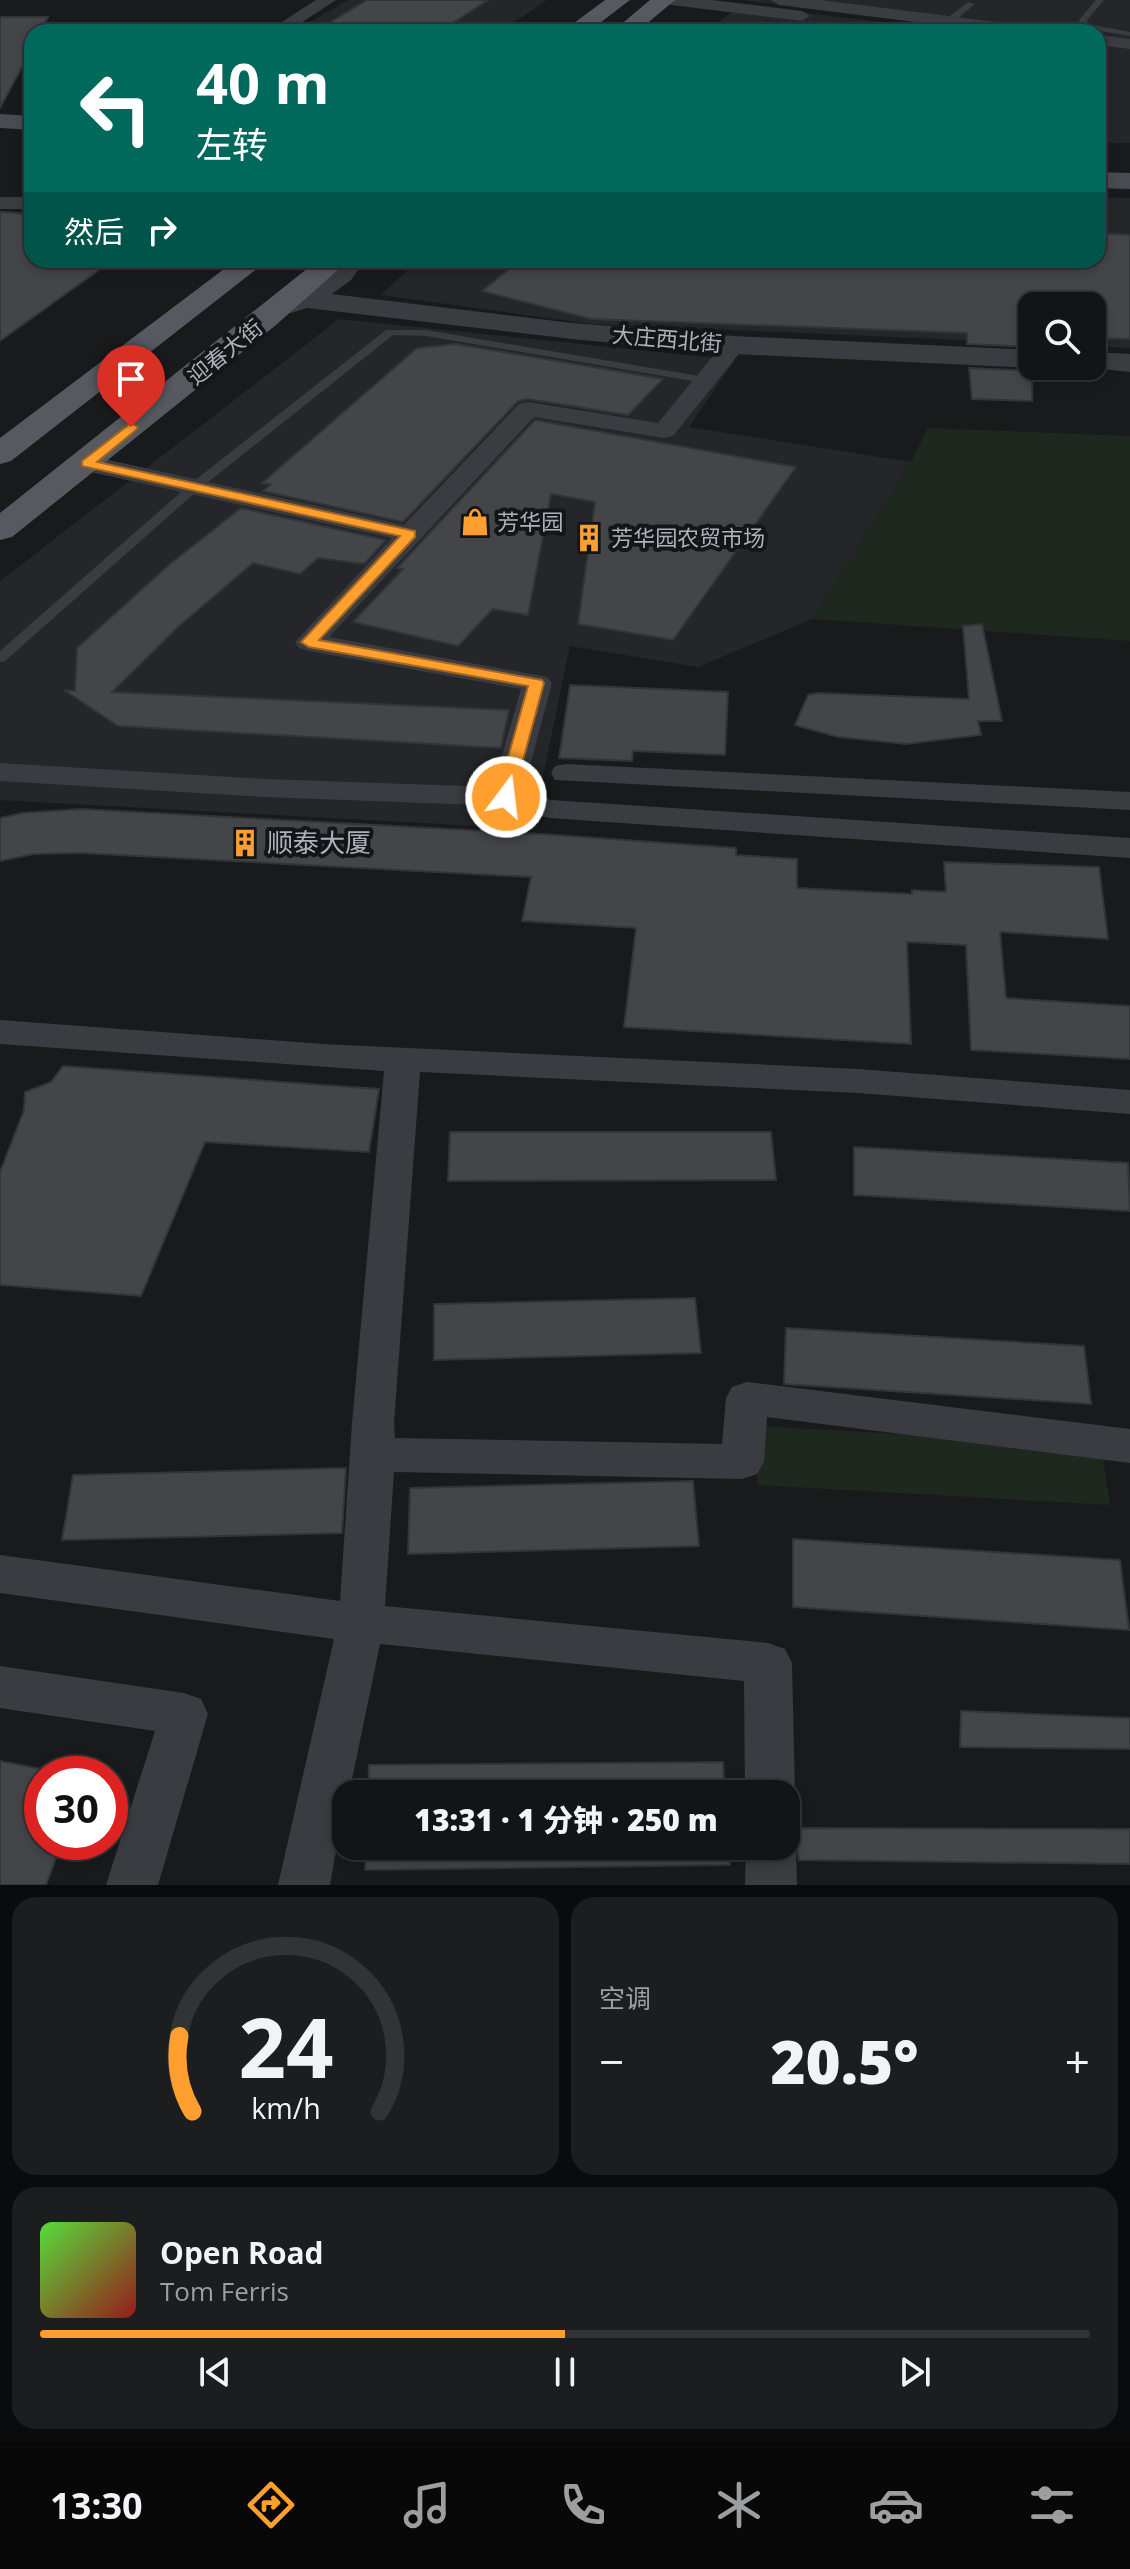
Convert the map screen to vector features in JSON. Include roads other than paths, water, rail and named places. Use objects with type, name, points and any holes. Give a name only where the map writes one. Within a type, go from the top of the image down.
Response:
[{"type":"main road","points":[[584,24],[619,0]]},
{"type":"main road","points":[[633,24],[664,0]]},
{"type":"main road","points":[[0,121],[24,122]]},
{"type":"main road","points":[[0,143],[24,144]]},
{"type":"main road","points":[[1106,158],[1130,159]]},
{"type":"main road","points":[[1106,180],[1130,181]]},
{"type":"main road","points":[[0,454],[244,268]]},
{"type":"main road","name":"迎春大街","points":[[0,530],[326,268]]},
{"type":"street","points":[[288,24],[328,0]]},
{"type":"street","points":[[671,0],[862,24]]},
{"type":"street","points":[[779,0],[973,24]]},
{"type":"street","points":[[1106,41],[1130,44]]},
{"type":"street","points":[[0,203],[24,203]]},
{"type":"street","points":[[193,307],[228,268]]},
{"type":"street","points":[[266,319],[327,286],[348,268]]},
{"type":"street","name":"大庄西北街","points":[[303,299],[572,331],[734,345],[1018,358]]},
{"type":"street","points":[[506,797],[537,683],[309,642],[528,409],[664,431],[734,345]]},
{"type":"street","points":[[1106,362],[1130,363]]},
{"type":"street","points":[[86,463],[410,534]]},
{"type":"street","points":[[0,772],[506,797],[549,809],[1130,848]]},
{"type":"street","points":[[566,773],[1130,801]]},
{"type":"street","points":[[1,1034],[403,1060],[858,1081],[1129,1109]]},
{"type":"street","points":[[304,1885],[361,1623],[374,1407],[403,1060]]},
{"type":"street","points":[[373,1455],[742,1462],[747,1398],[1130,1446]]},
{"type":"street","points":[[0,1574],[361,1623],[768,1663],[770,1780]]},
{"type":"street","points":[[0,1687],[184,1714],[132,1885]]},
{"type":"street","points":[[771,1860],[771,1885]]},
{"type":"lane","points":[[1083,24],[1100,0]]},
{"type":"lane","points":[[949,21],[971,4]]},
{"type":"lane","points":[[1106,30],[1130,34]]},
{"type":"lane","points":[[0,658],[193,488],[390,332],[426,333],[705,380]]},
{"type":"place","name":"芳华园","points":[[475,522]]},
{"type":"place","name":"芳华园农贸市场","points":[[589,538]]},
{"type":"place","name":"顺泰大厦","points":[[245,843]]}]
